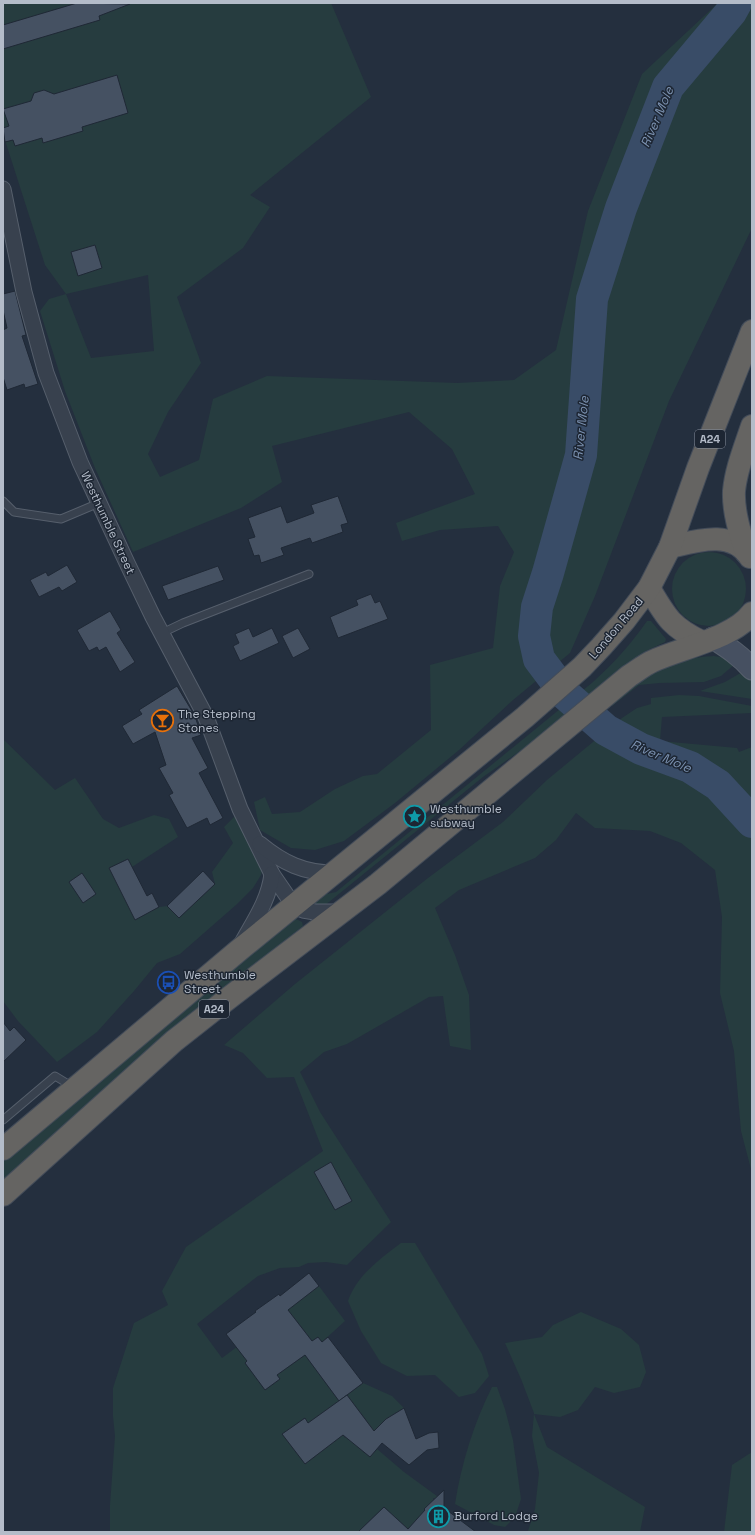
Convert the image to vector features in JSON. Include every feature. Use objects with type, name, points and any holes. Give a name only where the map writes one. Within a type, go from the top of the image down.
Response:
[{"type":"highway","name":"A24","points":[[670,548],[698,468],[752,331]]},
{"type":"highway","name":"A24","points":[[749,556],[738,525],[734,492],[741,456],[752,426]]},
{"type":"highway","points":[[670,548],[699,540],[715,538],[731,542],[749,556]]},
{"type":"highway","name":"London Road","points":[[334,873],[525,717],[582,667],[624,621],[649,588],[670,548]]},
{"type":"highway","points":[[649,588],[666,616],[676,627],[708,640],[732,630],[748,618],[752,613]]},
{"type":"highway","name":"A24","points":[[3,1195],[174,1041],[378,884],[629,676],[652,662],[708,640]]},
{"type":"highway","name":"A24","points":[[3,1149],[238,951],[334,873]]},
{"type":"main road","points":[[708,640],[727,646],[752,668]]},
{"type":"street","name":"Westhumble Street","points":[[3,189],[24,292],[46,373],[80,462],[130,570],[206,717],[240,809],[272,874],[294,906]]},
{"type":"street","name":"Westhumble Street","points":[[256,841],[275,856],[301,869],[317,873],[334,873]]},
{"type":"street","points":[[238,951],[267,897],[271,886],[272,874]]},
{"type":"street","points":[[294,906],[303,910],[315,912],[341,912]]},
{"type":"lane","points":[[3,501],[14,512],[61,519],[99,503]]},
{"type":"lane","points":[[162,633],[183,623],[309,574]]},
{"type":"lane","points":[[3,1120],[56,1076],[75,1088]]},
{"type":"green space","points":[[3,3],[331,3],[371,97],[250,195],[270,207],[243,248],[177,297],[201,363],[168,412],[148,454],[160,477],[199,460],[213,399],[267,376],[457,383],[514,380],[556,350],[588,211],[642,74],[718,3],[752,3],[752,228],[669,401],[595,596],[570,653],[513,700],[459,750],[395,803],[344,841],[315,850],[291,848],[260,830],[254,802],[265,797],[272,814],[300,812],[335,789],[363,776],[377,774],[431,730],[430,665],[493,648],[500,586],[514,552],[498,526],[440,530],[402,541],[396,523],[475,494],[452,449],[409,412],[272,446],[282,482],[241,508],[133,552],[95,468],[65,391],[40,311],[49,299],[66,294],[45,265],[3,134]],"holes":[[[148,275],[154,351],[91,358],[66,294]]]},
{"type":"green space","points":[[709,552],[730,558],[740,568],[746,589],[740,610],[730,620],[709,626],[688,620],[678,610],[672,589],[678,568],[688,558]]},
{"type":"green space","points":[[647,621],[651,621],[666,639],[665,642],[644,652],[622,668],[530,744],[483,777],[324,906],[315,906],[312,903],[322,895],[336,892],[593,682],[622,653]]},
{"type":"green space","points":[[714,656],[726,658],[735,664],[721,676],[704,682],[639,685],[612,706],[610,702],[634,684],[658,670],[684,660]]},
{"type":"green space","points":[[744,671],[752,678],[752,699],[700,691],[725,682]]},
{"type":"green space","points":[[679,695],[699,696],[752,706],[752,713],[662,717],[660,741],[737,748],[739,752],[752,747],[752,1173],[741,1131],[734,1051],[720,993],[722,917],[715,870],[681,843],[650,831],[595,828],[576,813],[556,840],[535,858],[459,890],[435,908],[455,955],[469,995],[471,1050],[450,1046],[443,996],[429,997],[347,1044],[324,1052],[300,1072],[320,1112],[391,1222],[347,1265],[326,1262],[308,1263],[299,1267],[280,1268],[258,1276],[197,1324],[222,1358],[319,1286],[345,1321],[322,1342],[318,1337],[312,1341],[296,1320],[245,1363],[265,1390],[280,1379],[277,1375],[305,1355],[339,1401],[308,1423],[304,1418],[283,1435],[305,1464],[335,1441],[336,1427],[345,1438],[367,1421],[347,1395],[363,1383],[392,1396],[404,1408],[386,1419],[359,1448],[370,1457],[377,1449],[404,1472],[441,1499],[433,1498],[434,1503],[424,1509],[425,1512],[408,1529],[384,1507],[364,1526],[370,1532],[110,1532],[110,1505],[115,1436],[113,1388],[134,1323],[168,1305],[162,1291],[186,1247],[323,1151],[294,1077],[267,1078],[243,1053],[224,1045],[295,984],[428,878],[503,822],[547,780],[622,718],[637,708],[651,704],[651,698]]},
{"type":"green space","points":[[3,739],[55,790],[75,778],[103,819],[119,828],[154,815],[169,819],[178,837],[132,867],[127,859],[109,868],[135,919],[159,907],[167,906],[179,918],[215,884],[212,872],[233,843],[224,827],[235,816],[263,867],[261,875],[253,888],[236,905],[180,954],[157,963],[97,1032],[57,1062],[18,1021],[3,1001]]},
{"type":"green space","points":[[294,918],[302,922],[303,926],[3,1182],[3,1161]]},
{"type":"green space","points":[[401,1243],[415,1243],[482,1354],[489,1376],[475,1393],[459,1397],[435,1375],[407,1376],[381,1363],[361,1331],[348,1301],[352,1292],[363,1275],[370,1268]]},
{"type":"green space","points":[[581,1312],[621,1329],[639,1345],[646,1372],[640,1387],[614,1393],[595,1387],[578,1410],[560,1417],[534,1414],[547,1447],[645,1507],[640,1532],[526,1532],[528,1531],[535,1509],[539,1473],[532,1436],[534,1413],[505,1343],[542,1337],[553,1325]]},
{"type":"green space","points":[[492,1387],[497,1387],[505,1409],[513,1440],[521,1499],[515,1517],[505,1527],[494,1525],[455,1504],[469,1444],[479,1415]]},
{"type":"green space","points":[[752,1452],[752,1532],[724,1532],[732,1465]]},
{"type":"building","points":[[77,3],[130,4],[99,16],[100,20],[3,49],[3,25]]},
{"type":"building","points":[[117,75],[128,113],[82,127],[83,131],[43,143],[42,138],[15,146],[13,140],[5,142],[3,128],[9,126],[3,109],[31,101],[34,93],[44,90],[54,94]]},
{"type":"building","points":[[95,245],[102,268],[78,276],[71,252]]},
{"type":"building","points":[[15,291],[26,335],[22,336],[38,384],[25,388],[24,384],[7,390],[3,377],[3,330],[7,328],[3,310],[3,294]]},
{"type":"building","points":[[338,496],[348,523],[341,525],[343,532],[312,543],[310,538],[281,548],[284,555],[261,563],[259,555],[254,556],[248,539],[255,537],[248,518],[281,506],[287,523],[314,513],[311,505]]},
{"type":"building","points":[[67,565],[77,582],[62,591],[59,587],[39,597],[30,580],[46,572],[48,576]]},
{"type":"building","points":[[218,566],[224,580],[168,600],[162,586]]},
{"type":"building","points":[[371,594],[375,603],[380,601],[388,619],[338,638],[330,617],[358,605],[356,600]]},
{"type":"building","points":[[110,611],[121,630],[117,633],[135,662],[120,672],[106,647],[99,651],[97,647],[89,651],[77,630]]},
{"type":"building","points":[[249,628],[253,637],[272,628],[279,643],[240,661],[233,646],[239,643],[235,634]]},
{"type":"building","points":[[298,628],[310,649],[293,658],[282,636]]},
{"type":"building","points":[[177,686],[195,716],[201,735],[192,738],[208,768],[199,773],[223,818],[210,825],[207,818],[187,828],[169,795],[173,793],[159,768],[166,765],[155,732],[133,744],[122,726],[142,714],[139,710]]},
{"type":"building","points":[[128,859],[147,896],[152,893],[159,907],[135,920],[109,868]]},
{"type":"building","points":[[203,871],[215,884],[179,918],[167,906]]},
{"type":"building","points":[[82,873],[96,894],[83,903],[69,882]]},
{"type":"building","points":[[3,1022],[10,1031],[14,1027],[26,1040],[3,1062]]},
{"type":"building","points":[[331,1162],[352,1201],[335,1210],[314,1172]]},
{"type":"building","points":[[309,1273],[319,1286],[288,1310],[312,1341],[318,1337],[322,1342],[328,1337],[363,1383],[339,1401],[305,1355],[277,1375],[280,1379],[265,1390],[245,1363],[247,1361],[226,1334],[279,1294],[280,1296]]},
{"type":"building","points":[[347,1395],[374,1431],[386,1419],[404,1408],[416,1439],[429,1433],[438,1432],[439,1448],[427,1450],[409,1465],[382,1443],[370,1457],[343,1435],[305,1464],[282,1434],[305,1418],[308,1423]]},
{"type":"building","name":"Burford Lodge","points":[[444,1490],[444,1508],[476,1532],[358,1532],[384,1507],[408,1529],[425,1510],[424,1509]]},
{"type":"waterway","name":"River Mole","points":[[736,3],[731,12],[668,87],[621,208],[592,299],[581,455],[537,607],[534,636],[539,659],[566,695],[606,730],[641,749],[690,767],[718,785],[752,822]]},
{"type":"place","name":"The Stepping Stones","points":[[163,721]]},
{"type":"place","name":"Westhumble subway","points":[[415,816]]},
{"type":"place","name":"Westhumble Street","points":[[169,982]]},
{"type":"place","name":"Burford Lodge","points":[[439,1516]]}]
